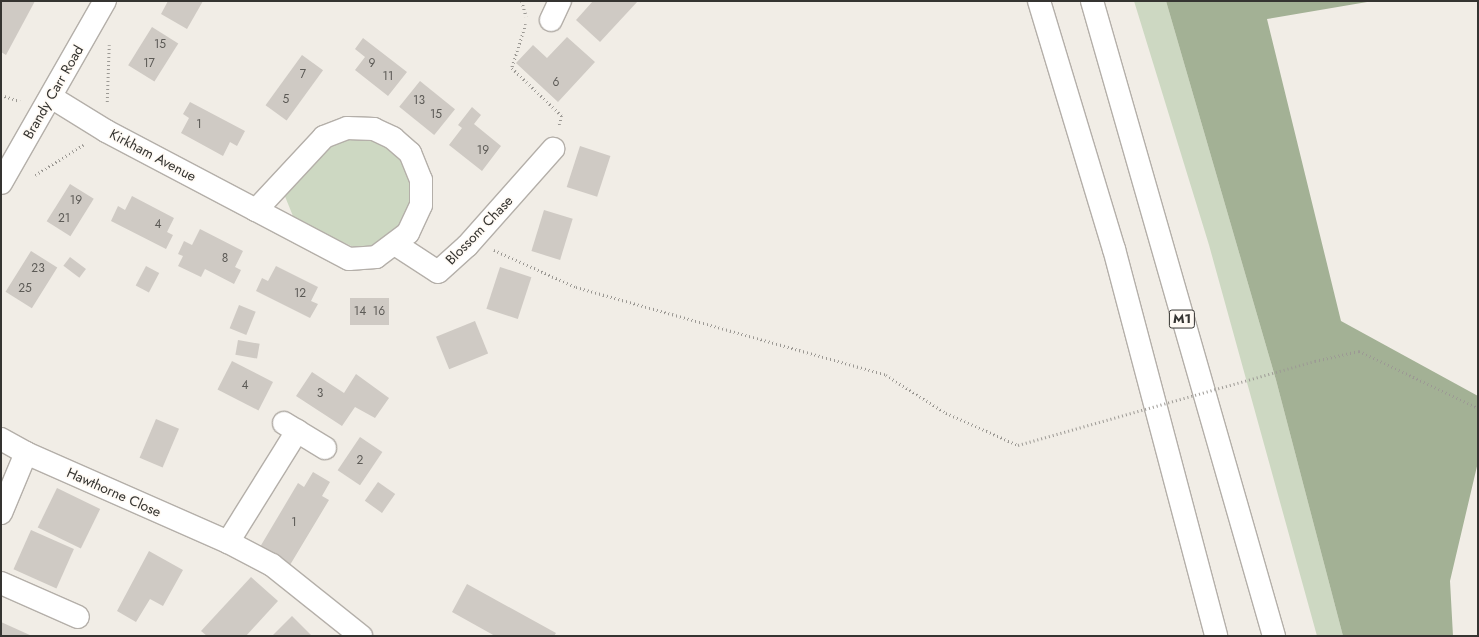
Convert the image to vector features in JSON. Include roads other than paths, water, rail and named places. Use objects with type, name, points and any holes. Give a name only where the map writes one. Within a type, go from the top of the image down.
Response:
[{"type":"main road","name":"Brandy Carr Road","points":[[1,183],[105,1]]},
{"type":"main road","points":[[1039,1],[1114,249],[1216,636]]},
{"type":"main road","name":"M1","points":[[1092,1],[1274,636]]},
{"type":"main road","name":"Kirkham Avenue","points":[[50,98],[106,131],[256,210],[350,259],[376,257],[408,233],[421,204],[421,180],[410,153],[393,138],[374,129],[347,128],[324,137],[256,210]]},
{"type":"main road","name":"Blossom Chase","points":[[395,244],[438,272],[467,246],[553,149]]},
{"type":"main road","points":[[228,542],[290,427],[325,448]]},
{"type":"main road","name":"Hawthorne Close","points":[[1,439],[26,453],[228,542],[272,565],[362,636]]},
{"type":"main road","points":[[1,513],[26,453]]},
{"type":"main road","points":[[1,583],[78,617]]}]
